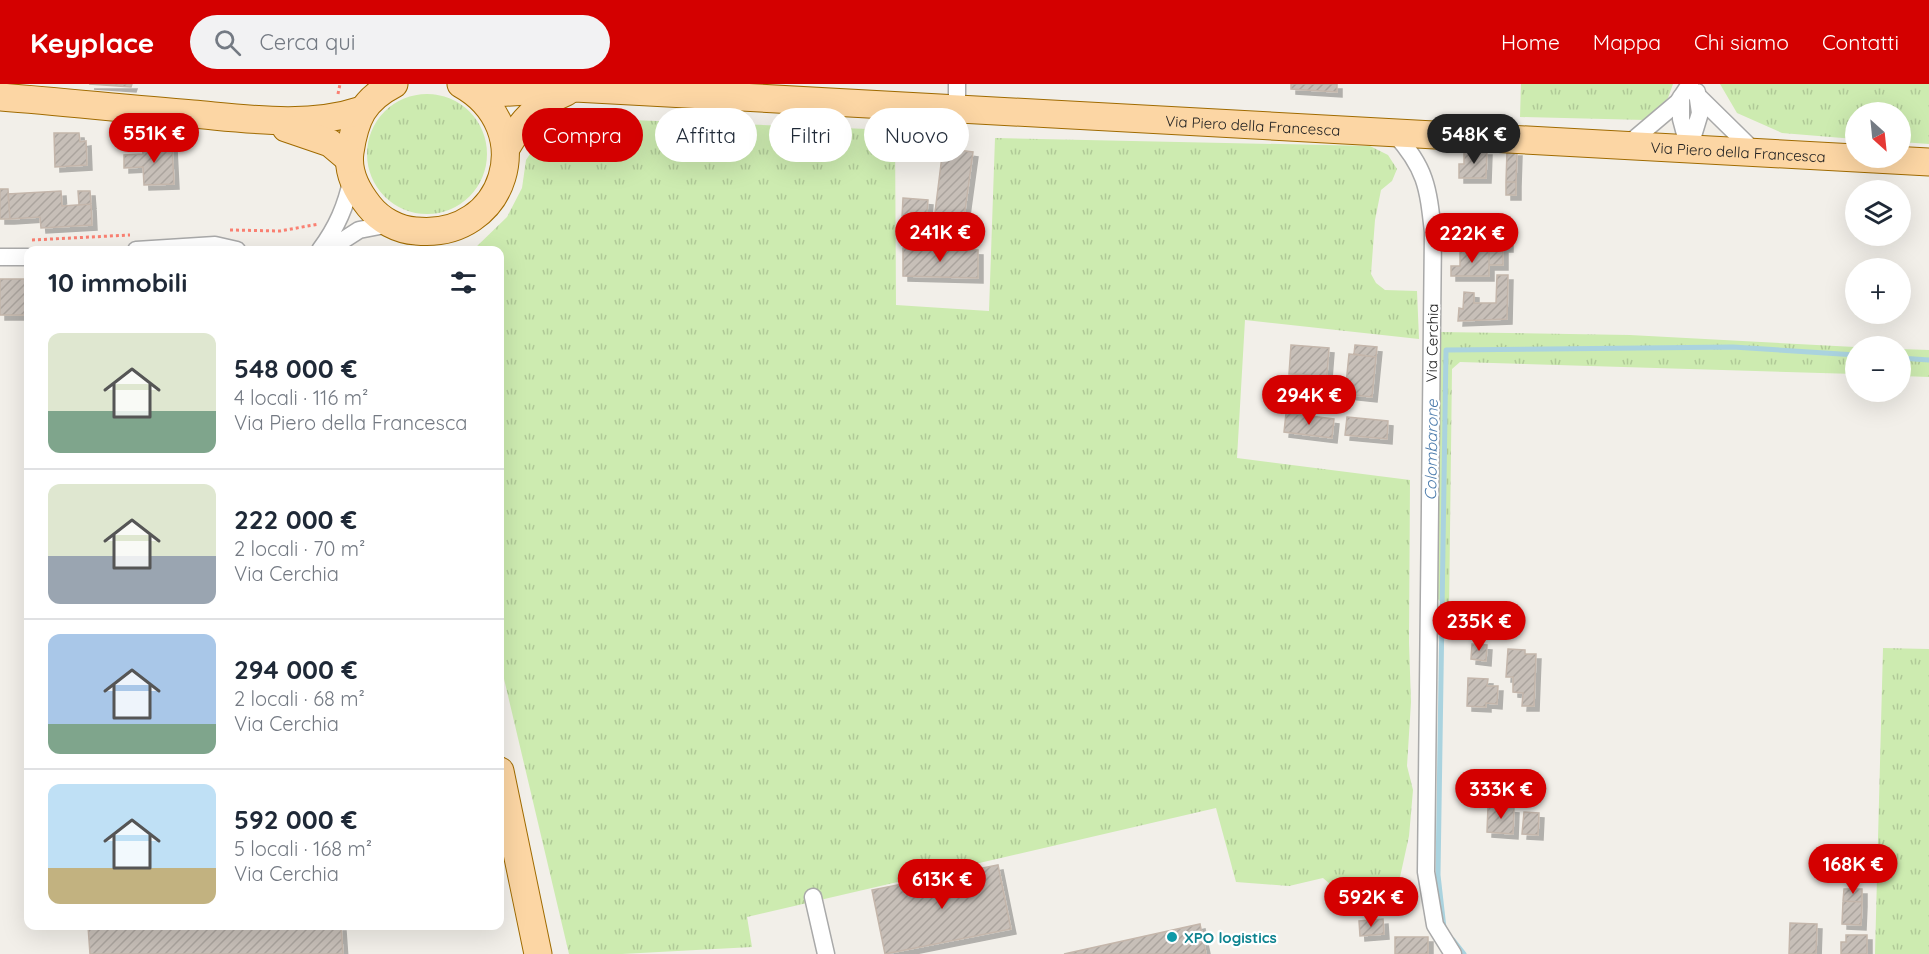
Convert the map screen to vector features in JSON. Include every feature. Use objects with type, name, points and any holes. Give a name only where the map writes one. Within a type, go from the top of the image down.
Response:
[{"type":"main road","points":[[0,98],[256,120],[313,121],[342,117],[367,99],[394,84]]},
{"type":"main road","name":"Via Piero della Francesca","points":[[506,148],[518,127],[537,107],[575,88]]},
{"type":"main road","name":"Via Piero della Francesca","points":[[470,89],[652,88],[957,96],[1395,133],[1929,162]]},
{"type":"main road","points":[[256,120],[307,133],[330,143],[350,168],[360,195],[374,212],[404,235],[430,233],[465,224],[482,212],[498,189],[506,164],[506,148],[494,112],[470,89]]},
{"type":"main road","points":[[350,168],[354,126],[367,99]]},
{"type":"main road","points":[[452,246],[465,224]]},
{"type":"main road","points":[[504,790],[538,954]]},
{"type":"street","points":[[1626,146],[1691,91]]},
{"type":"street","points":[[1689,149],[1681,119],[1691,91]]},
{"type":"street","points":[[1691,91],[1756,153]]},
{"type":"street","name":"Via Cerchia","points":[[1395,133],[1413,153],[1428,185],[1433,232],[1426,872],[1435,924],[1453,954]]},
{"type":"street","points":[[323,246],[334,232],[345,208],[350,168]]},
{"type":"street","points":[[334,246],[359,230],[404,235]]},
{"type":"street","points":[[135,242],[219,246]]},
{"type":"street","points":[[0,257],[24,257]]},
{"type":"street","points":[[813,897],[826,954]]},
{"type":"path","points":[[226,230],[280,231],[324,223]]},
{"type":"path","points":[[24,240],[135,242]]},
{"type":"green space","points":[[1521,84],[1673,84],[1668,98],[1645,120],[1520,117]]},
{"type":"green space","points":[[1720,84],[1929,84],[1929,144],[1911,143],[1911,102],[1845,102],[1845,138],[1782,133],[1737,113]]},
{"type":"green space","points":[[427,94],[450,98],[470,111],[483,131],[487,154],[483,177],[470,197],[450,210],[427,214],[404,210],[384,197],[371,177],[367,154],[371,131],[384,111],[404,98]]},
{"type":"green space","points":[[643,120],[655,121],[655,162],[757,162],[757,125],[769,125],[769,162],[852,162],[852,128],[864,129],[864,162],[895,162],[896,305],[989,311],[995,138],[1370,146],[1388,155],[1397,169],[1392,181],[1381,190],[1375,220],[1371,274],[1376,283],[1385,290],[1417,291],[1419,339],[1245,320],[1237,458],[1410,480],[1411,702],[1407,766],[1413,790],[1409,836],[1395,900],[1359,909],[1323,878],[1289,886],[1236,882],[1216,808],[747,917],[752,947],[622,954],[569,954],[504,679],[504,246],[477,246],[507,217],[522,188],[526,162],[643,162]]},
{"type":"green space","points":[[1439,332],[1630,335],[1845,346],[1845,374],[1460,362],[1452,369],[1449,613],[1438,599]]},
{"type":"green space","points":[[1911,349],[1929,350],[1929,377],[1911,376]]},
{"type":"green space","points":[[1883,648],[1929,649],[1929,954],[1875,954]]},
{"type":"building","points":[[89,84],[132,84],[131,87]]},
{"type":"building","points":[[1291,84],[1337,84],[1337,92],[1291,89]]},
{"type":"building","points":[[54,133],[79,133],[80,142],[86,141],[87,165],[55,167]]},
{"type":"building","points":[[172,144],[174,184],[144,185],[143,167],[124,168],[124,155],[143,154],[142,145]]},
{"type":"building","points":[[1464,150],[1487,150],[1486,178],[1459,178],[1459,164],[1464,164]]},
{"type":"building","points":[[969,151],[973,152],[961,240],[932,236],[941,162],[969,162]]},
{"type":"building","points":[[1507,151],[1517,151],[1516,182],[1506,182]]},
{"type":"building","points":[[1506,182],[1516,182],[1516,195],[1506,195]]},
{"type":"building","points":[[0,189],[8,189],[10,219],[0,219]]},
{"type":"building","points":[[61,191],[62,206],[91,204],[92,225],[41,228],[40,217],[10,219],[8,194]]},
{"type":"building","points":[[78,191],[90,191],[91,204],[79,205]]},
{"type":"building","points":[[903,198],[928,200],[925,238],[901,237]]},
{"type":"building","points":[[1489,235],[1508,235],[1508,247],[1503,247],[1503,265],[1489,265]]},
{"type":"building","points":[[903,248],[978,250],[978,278],[903,276]]},
{"type":"building","points":[[1460,251],[1489,251],[1489,276],[1451,276],[1451,266],[1460,266]]},
{"type":"building","points":[[1497,275],[1508,275],[1507,319],[1458,321],[1459,308],[1463,309],[1464,292],[1474,293],[1474,303],[1496,303]]},
{"type":"building","points":[[0,279],[24,279],[24,315],[0,315]]},
{"type":"building","points":[[1291,345],[1329,348],[1326,387],[1309,386],[1310,375],[1289,374]]},
{"type":"building","points":[[1355,345],[1377,347],[1376,357],[1354,354]]},
{"type":"building","points":[[1349,354],[1376,357],[1372,397],[1345,394]]},
{"type":"building","points":[[1286,413],[1334,419],[1332,438],[1284,432]]},
{"type":"building","points":[[1347,417],[1388,421],[1387,439],[1345,435]]},
{"type":"building","points":[[1472,644],[1487,645],[1486,661],[1471,659]]},
{"type":"building","points":[[1508,649],[1525,650],[1525,654],[1536,654],[1534,706],[1522,706],[1523,693],[1513,692],[1513,677],[1506,677]]},
{"type":"building","points":[[1468,678],[1488,679],[1487,686],[1498,686],[1497,704],[1486,703],[1486,707],[1467,706]]},
{"type":"building","points":[[1488,806],[1514,808],[1513,834],[1487,832]]},
{"type":"building","points":[[1524,812],[1539,813],[1538,835],[1522,834]]},
{"type":"building","points":[[998,865],[1011,929],[885,954],[872,890]]},
{"type":"building","points":[[1844,889],[1862,889],[1862,902],[1843,901]]},
{"type":"building","points":[[1843,901],[1862,902],[1861,925],[1842,924]]},
{"type":"building","points":[[1383,919],[1384,934],[1360,936],[1359,921]]},
{"type":"building","points":[[1790,923],[1817,924],[1816,954],[1789,954]]},
{"type":"building","name":"XPO logistics","points":[[1200,924],[1206,954],[1064,954],[1082,950]]},
{"type":"building","points":[[88,930],[341,930],[343,954],[90,954]]},
{"type":"building","points":[[1846,935],[1867,935],[1867,954],[1841,954],[1841,942],[1846,942]]},
{"type":"building","points":[[1395,937],[1428,937],[1428,954],[1395,954]]},
{"type":"waterway","name":"Colombarone","points":[[1444,928],[1438,875],[1446,350],[1733,347],[1845,354]]},
{"type":"waterway","name":"Colombarone","points":[[1911,359],[1929,360]]},
{"type":"waterway","name":"Colombarone","points":[[1453,940],[1464,954]]},
{"type":"place","name":"XPO logistics","points":[[1172,937]]}]
